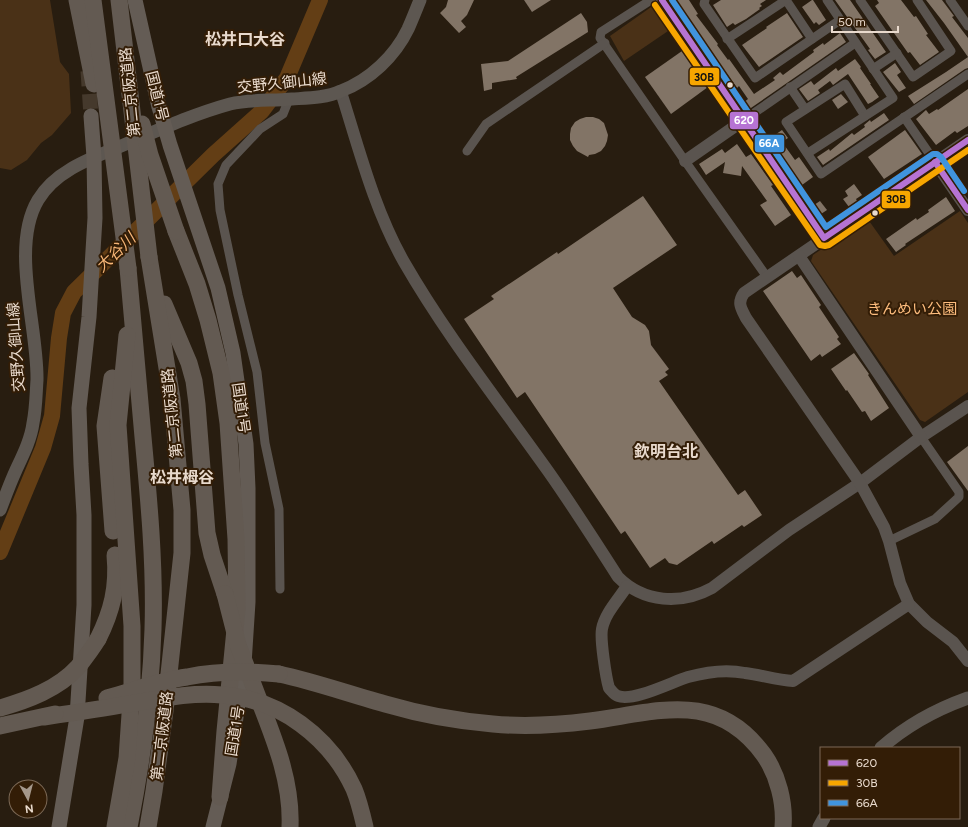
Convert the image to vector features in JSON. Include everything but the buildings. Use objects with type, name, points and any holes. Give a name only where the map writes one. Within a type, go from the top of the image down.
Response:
[{"type":"highway","points":[[77,0],[118,194]]},
{"type":"highway","points":[[82,0],[85,24]]},
{"type":"highway","name":"第二京阪道路","points":[[94,0],[128,268],[147,476],[153,584],[152,669],[148,710],[134,758],[129,827]]},
{"type":"highway","points":[[120,0],[142,124],[150,155],[176,231],[197,284],[208,320],[221,372],[228,423],[236,539],[237,609],[220,797]]},
{"type":"highway","name":"第二京阪道路","points":[[120,0],[151,264],[172,399],[182,510],[182,553],[179,592],[166,711],[148,827]]},
{"type":"highway","name":"国道1号","points":[[135,0],[137,15],[165,128],[218,288],[233,353],[246,444],[248,488],[248,602],[244,664],[229,764],[213,827]]},
{"type":"highway","points":[[59,827],[76,717],[84,605],[84,515],[80,408],[90,307],[95,218],[94,157],[91,116]]},
{"type":"highway","points":[[151,264],[157,289],[189,363],[194,381],[198,412],[208,539],[225,594],[238,645],[283,767],[289,795],[290,823]]},
{"type":"highway","points":[[0,708],[33,697],[63,680],[77,668],[98,640],[111,608],[115,592],[116,572],[105,438],[106,414],[126,303],[130,291]]},
{"type":"highway","points":[[115,827],[134,758],[131,715],[133,659],[118,425],[128,328],[132,312]]},
{"type":"highway","points":[[44,717],[160,683],[186,677],[235,672],[279,674],[302,679],[390,706],[459,720],[494,724],[559,724],[674,709],[698,711],[720,718],[739,728],[756,744],[776,777],[782,797],[784,819],[783,827]]},
{"type":"highway","points":[[0,726],[44,717],[157,699],[192,695],[221,695],[244,698],[270,707],[295,720],[308,729],[329,750],[341,766],[354,790],[365,827]]},
{"type":"main road","name":"交野久御山線","points":[[0,510],[26,448],[33,424],[37,379],[27,274],[26,243],[27,228],[38,201],[46,189],[59,177],[94,157],[181,121],[230,104],[262,100],[318,97],[341,92],[367,77],[383,63],[398,46],[408,29],[420,0]]},
{"type":"main road","points":[[882,747],[913,724],[934,712],[968,698]]},
{"type":"street","points":[[651,0],[601,32],[600,38],[605,43],[685,161],[767,277]]},
{"type":"street","points":[[662,0],[824,238]]},
{"type":"street","points":[[705,0],[704,4],[755,78],[840,20]]},
{"type":"street","points":[[727,39],[786,0],[812,38]]},
{"type":"street","points":[[808,153],[893,98],[827,0]]},
{"type":"street","points":[[860,0],[913,77],[951,51],[917,0]]},
{"type":"street","points":[[950,0],[968,26]]},
{"type":"street","points":[[467,151],[486,124],[605,43]]},
{"type":"street","points":[[685,161],[855,43]]},
{"type":"street","points":[[873,69],[897,53]]},
{"type":"street","points":[[865,116],[845,84],[786,122],[821,174],[968,74]]},
{"type":"street","points":[[790,87],[805,109]]},
{"type":"street","points":[[341,92],[371,187],[385,224],[403,261],[451,337],[549,473],[618,577],[627,586],[640,593],[660,598],[682,598],[704,592],[719,583],[789,530],[860,483],[921,437],[968,406]]},
{"type":"street","points":[[280,589],[279,509],[265,443],[257,372],[238,295],[220,210],[218,184],[226,165],[260,129],[283,114],[286,99]]},
{"type":"street","points":[[904,117],[968,210]]},
{"type":"street","points":[[968,140],[767,277],[744,293],[740,298],[740,305],[746,318],[860,483],[879,518],[889,541],[900,583],[908,604],[924,619],[954,642],[968,662]]},
{"type":"street","points":[[799,256],[958,492],[959,497],[936,518],[889,541]]},
{"type":"street","points":[[627,586],[607,617],[602,629],[607,682],[613,693],[623,697],[649,692],[687,677],[709,672],[743,672],[793,681],[908,604]]},
{"type":"green space","points":[[0,0],[50,0],[60,62],[69,74],[71,113],[52,135],[41,143],[27,160],[11,170],[0,168]]},
{"type":"green space","points":[[654,5],[671,29],[624,61],[610,36]]},
{"type":"green space","name":"きんめい公園","points":[[960,211],[968,223],[968,392],[925,422],[920,420],[811,261],[813,255],[867,218],[894,256]]},
{"type":"waterway","name":"大谷川","points":[[0,552],[43,448],[52,416],[59,338],[63,313],[74,292],[213,155],[262,111],[287,78],[320,0]]},
{"type":"tunnel","points":[[88,71],[91,116]]},
{"type":"transit line","name":"620","points":[[662,0],[824,238],[968,140]]},
{"type":"transit line","name":"66A","points":[[672,0],[826,227],[933,154],[937,154],[941,157],[964,191]]},
{"type":"transit line","name":"30B","points":[[655,5],[820,245],[829,245],[968,150]]},
{"type":"transit line","name":"620","points":[[935,162],[968,210]]},
{"type":"district","name":"松井口大谷","points":[[245,39]]},
{"type":"district","name":"欽明台北","points":[[666,451]]},
{"type":"district","name":"松井栂谷","points":[[182,477]]}]
